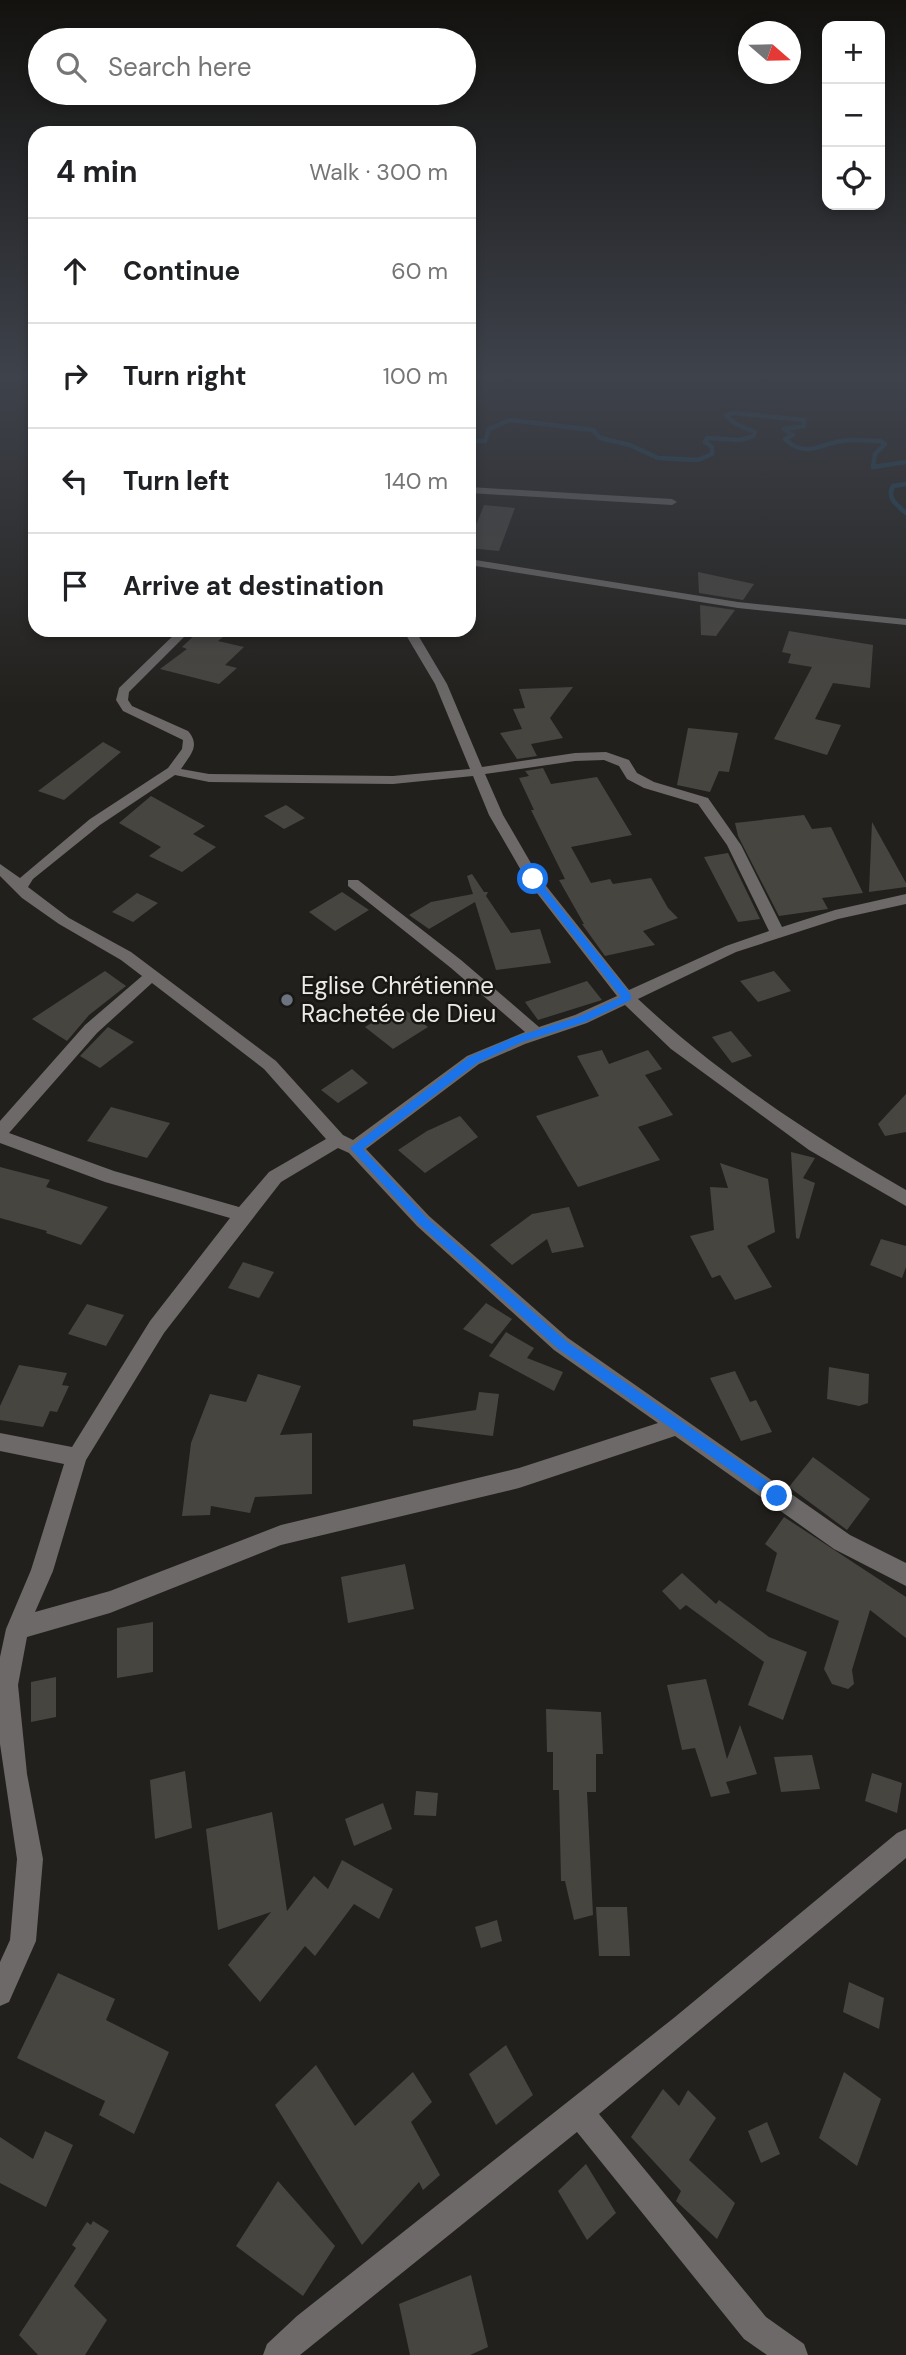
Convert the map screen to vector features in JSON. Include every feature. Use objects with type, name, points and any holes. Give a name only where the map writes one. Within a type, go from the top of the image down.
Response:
[{"type":"street","points":[[476,490],[672,502]]},
{"type":"street","points":[[476,563],[738,605],[906,622]]},
{"type":"street","points":[[21,887],[28,876],[95,822],[173,771],[188,750],[190,740],[184,734],[127,708],[122,700],[124,691],[178,637]]},
{"type":"street","points":[[413,637],[441,684],[496,815],[533,879],[628,998],[677,1045],[815,1145],[906,1199]]},
{"type":"street","points":[[173,771],[209,778],[393,780],[432,778],[478,769],[606,756],[624,763],[632,776],[649,785],[703,801],[734,845],[777,932]]},
{"type":"street","points":[[0,868],[27,895],[126,956],[270,1065],[423,1221],[561,1344],[675,1427],[842,1542],[906,1575]]},
{"type":"street","points":[[354,883],[456,964],[536,1033]]},
{"type":"street","points":[[0,1993],[23,1941],[30,1859],[15,1774],[6,1685],[18,1629],[43,1571],[77,1457],[157,1327],[243,1215],[275,1177],[346,1144],[473,1060],[536,1033],[581,1020],[731,949],[777,932],[906,899]]},
{"type":"street","points":[[151,976],[91,1029],[0,1134],[111,1177],[243,1215]]},
{"type":"street","points":[[18,1629],[110,1602],[281,1535],[519,1478],[675,1427]]},
{"type":"street","points":[[0,1442],[77,1457]]},
{"type":"street","points":[[278,2355],[308,2327],[580,2113],[906,1842]]},
{"type":"street","points":[[580,2113],[755,2328],[793,2355]]},
{"type":"building","points":[[484,505],[515,508],[499,551],[476,549],[477,523]]},
{"type":"building","points":[[698,572],[754,584],[743,600],[699,593]]},
{"type":"building","points":[[700,605],[735,610],[716,636],[701,635]]},
{"type":"building","points":[[789,631],[873,645],[870,688],[833,683],[815,719],[841,725],[827,755],[774,739],[812,667],[788,663],[791,654],[782,652]]},
{"type":"building","points":[[193,637],[223,637],[218,641],[244,647],[225,665],[237,668],[219,684],[160,669],[187,649],[182,647]]},
{"type":"building","points":[[573,687],[550,718],[563,738],[531,744],[537,756],[517,759],[500,733],[522,729],[513,709],[525,708],[519,689]]},
{"type":"building","points":[[688,728],[738,733],[729,772],[719,771],[710,792],[677,785]]},
{"type":"building","points":[[103,742],[121,752],[64,800],[38,791]]},
{"type":"building","points":[[543,768],[551,784],[597,777],[632,835],[571,847],[591,883],[610,879],[613,884],[651,878],[668,908],[678,918],[643,931],[655,945],[605,956],[582,924],[559,880],[565,879],[531,810],[534,810],[519,778],[529,776],[525,771]]},
{"type":"building","points":[[151,796],[205,826],[193,834],[216,847],[182,872],[149,856],[161,847],[119,823]]},
{"type":"building","points":[[286,805],[305,818],[284,829],[264,816]]},
{"type":"building","points":[[804,815],[812,829],[831,827],[863,893],[822,898],[828,909],[779,916],[738,836],[735,823]]},
{"type":"building","points":[[872,822],[906,883],[906,887],[869,892]]},
{"type":"building","points":[[728,853],[760,919],[738,922],[704,857]]},
{"type":"building","points":[[472,874],[484,892],[488,892],[486,896],[511,933],[540,929],[551,963],[496,970],[475,902],[429,929],[409,915],[431,902],[473,894],[467,876]]},
{"type":"building","points":[[342,892],[369,910],[335,931],[309,912]]},
{"type":"building","points":[[137,893],[158,903],[133,922],[112,912]]},
{"type":"building","points":[[105,971],[126,986],[89,1015],[67,1041],[32,1019]]},
{"type":"building","points":[[774,971],[791,991],[758,1002],[740,981]]},
{"type":"building","points":[[587,981],[602,1000],[538,1020],[525,1002]]},
{"type":"building","points":[[400,1006],[428,1027],[393,1049],[365,1027]]},
{"type":"building","points":[[108,1027],[134,1042],[100,1068],[80,1056]]},
{"type":"building","points":[[731,1031],[752,1056],[732,1063],[712,1037]]},
{"type":"building","points":[[602,1050],[609,1064],[648,1050],[662,1069],[645,1075],[673,1115],[638,1127],[660,1160],[578,1187],[536,1116],[599,1096],[577,1056]]},
{"type":"building","points":[[352,1069],[368,1083],[338,1103],[321,1090]]},
{"type":"building","points":[[906,1094],[906,1132],[885,1136],[878,1124]]},
{"type":"building","points":[[111,1107],[170,1123],[147,1158],[87,1141]]},
{"type":"building","points":[[460,1116],[478,1137],[425,1173],[398,1150],[427,1131]]},
{"type":"building","points":[[791,1152],[815,1158],[803,1178],[815,1183],[799,1239],[796,1238]]},
{"type":"building","points":[[720,1163],[768,1179],[775,1232],[747,1246],[772,1287],[735,1300],[720,1275],[712,1278],[690,1236],[714,1230],[710,1187],[728,1188]]},
{"type":"building","points":[[0,1167],[50,1180],[46,1187],[108,1207],[81,1245],[46,1233],[47,1231],[0,1218]]},
{"type":"building","points":[[569,1207],[584,1247],[552,1253],[547,1239],[512,1265],[490,1245],[532,1214]]},
{"type":"building","points":[[881,1239],[906,1246],[906,1267],[902,1278],[870,1265]]},
{"type":"building","points":[[243,1262],[274,1272],[259,1298],[228,1288]]},
{"type":"building","points":[[486,1303],[512,1319],[492,1344],[463,1329]]},
{"type":"building","points":[[87,1304],[124,1315],[106,1346],[68,1334]]},
{"type":"building","points":[[506,1332],[534,1348],[527,1358],[563,1372],[554,1391],[489,1356]]},
{"type":"building","points":[[19,1365],[67,1373],[62,1385],[69,1386],[57,1412],[50,1411],[43,1427],[0,1420],[0,1406]]},
{"type":"building","points":[[829,1367],[869,1374],[868,1403],[859,1406],[827,1399]]},
{"type":"building","points":[[735,1371],[750,1402],[756,1400],[772,1432],[741,1441],[710,1378]]},
{"type":"building","points":[[258,1374],[301,1386],[280,1435],[312,1433],[312,1494],[255,1497],[250,1513],[211,1506],[210,1515],[182,1516],[191,1443],[210,1394],[246,1402]]},
{"type":"building","points":[[479,1392],[499,1394],[493,1436],[413,1426],[413,1420],[476,1410]]},
{"type":"building","points":[[813,1457],[870,1499],[847,1530],[789,1487]]},
{"type":"building","points":[[784,1517],[906,1597],[906,1638],[870,1610],[852,1670],[854,1684],[848,1689],[832,1684],[824,1669],[839,1621],[766,1591],[777,1553],[765,1544]]},
{"type":"building","points":[[405,1564],[414,1609],[348,1623],[341,1577]]},
{"type":"building","points":[[682,1573],[716,1604],[719,1600],[769,1637],[807,1652],[783,1720],[748,1705],[764,1662],[686,1605],[680,1610],[662,1591]]},
{"type":"building","points":[[153,1622],[153,1672],[117,1678],[117,1628]]},
{"type":"building","points":[[56,1677],[56,1717],[31,1722],[31,1682]]},
{"type":"building","points":[[706,1679],[727,1759],[740,1725],[757,1774],[726,1782],[730,1793],[711,1797],[695,1748],[682,1750],[667,1685]]},
{"type":"building","points":[[546,1709],[601,1712],[603,1754],[596,1754],[596,1792],[587,1792],[593,1915],[574,1920],[565,1881],[561,1881],[559,1790],[553,1790],[553,1752],[547,1752]]},
{"type":"building","points":[[812,1755],[820,1789],[781,1792],[774,1757]]},
{"type":"building","points":[[185,1771],[192,1828],[155,1839],[150,1780]]},
{"type":"building","points":[[872,1773],[902,1783],[897,1813],[865,1801]]},
{"type":"building","points":[[416,1791],[438,1793],[436,1816],[414,1815]]},
{"type":"building","points":[[383,1803],[392,1829],[354,1846],[345,1819]]},
{"type":"building","points":[[272,1812],[287,1911],[314,1876],[328,1889],[342,1860],[393,1889],[379,1919],[354,1904],[315,1956],[305,1946],[260,2002],[228,1965],[271,1912],[218,1930],[206,1829]]},
{"type":"building","points":[[596,1907],[627,1907],[630,1956],[599,1956]]},
{"type":"building","points":[[497,1920],[502,1941],[481,1948],[475,1927]]},
{"type":"building","points":[[58,1973],[115,1999],[106,2020],[169,2052],[134,2134],[99,2115],[105,2101],[17,2058]]},
{"type":"building","points":[[849,1982],[884,1998],[879,2029],[843,2012]]},
{"type":"building","points":[[506,2045],[533,2095],[496,2125],[469,2074]]},
{"type":"building","points":[[316,2065],[355,2126],[413,2072],[432,2102],[411,2122],[440,2175],[423,2190],[419,2182],[362,2245],[275,2105]]},
{"type":"building","points":[[844,2072],[881,2099],[857,2166],[819,2138]]},
{"type":"building","points":[[663,2089],[679,2106],[688,2090],[716,2118],[689,2160],[735,2203],[717,2239],[676,2201],[681,2191],[631,2137]]},
{"type":"building","points":[[767,2122],[780,2154],[761,2163],[748,2131]]},
{"type":"building","points":[[45,2131],[73,2145],[46,2207],[0,2183],[0,2137],[33,2159]]},
{"type":"building","points":[[586,2164],[616,2213],[587,2240],[558,2191]]},
{"type":"building","points":[[278,2181],[335,2246],[303,2296],[236,2246]]},
{"type":"building","points":[[93,2221],[109,2231],[74,2286],[107,2320],[85,2355],[38,2355],[19,2335],[76,2248],[72,2245],[87,2222],[91,2225]]},
{"type":"building","points":[[471,2275],[488,2347],[470,2355],[410,2355],[399,2304]]},
{"type":"waterway","points":[[892,489],[894,501],[906,513]]},
{"type":"place","name":"Eglise Chrétienne Rachetée de Dieu","points":[[287,1000]]},
{"type":"route","points":[[533,879],[628,998],[581,1020],[536,1033],[473,1060],[355,1148],[423,1221],[561,1344],[675,1427],[777,1496]]}]
